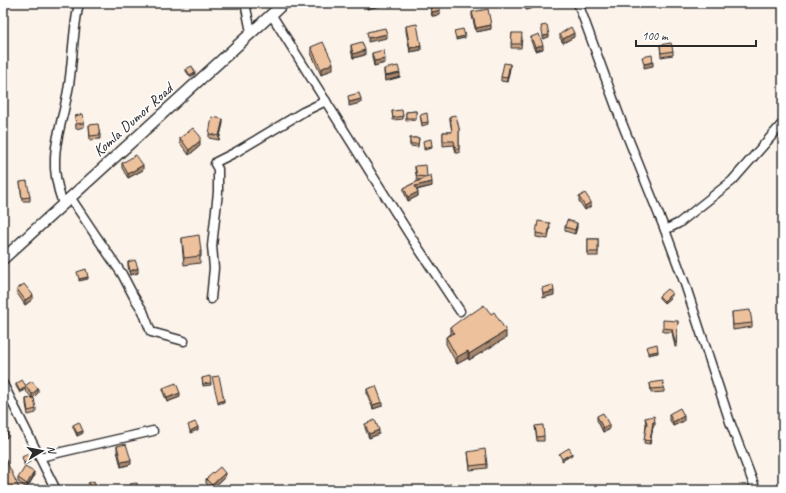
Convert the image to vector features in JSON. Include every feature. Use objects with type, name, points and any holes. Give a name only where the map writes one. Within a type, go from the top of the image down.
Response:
[{"type":"street","points":[[79,3],[73,37],[69,85],[54,161],[58,191],[96,236],[122,274],[143,311],[151,332],[184,341]]},
{"type":"street","points":[[245,3],[251,32]]},
{"type":"street","name":"Komla Dumor Road","points":[[3,259],[284,3]]},
{"type":"street","points":[[578,3],[622,123],[685,284],[730,422],[756,490]]},
{"type":"street","points":[[271,14],[411,237],[460,312]]},
{"type":"street","points":[[211,299],[214,268],[212,246],[218,192],[218,169],[215,164],[216,162],[236,152],[296,116],[326,101]]},
{"type":"street","points":[[665,230],[679,223],[732,181],[783,124]]},
{"type":"street","points":[[3,384],[56,490]]},
{"type":"street","points":[[40,457],[152,431]]},
{"type":"building","points":[[430,3],[439,3],[440,10],[432,12]]},
{"type":"building","points":[[526,3],[533,3],[533,4],[526,5]]},
{"type":"building","points":[[488,9],[491,25],[476,28],[472,12]]},
{"type":"building","points":[[417,24],[421,46],[410,48],[406,26]]},
{"type":"building","points":[[547,25],[549,35],[543,36],[541,26]]},
{"type":"building","points":[[571,27],[574,33],[563,39],[560,34]]},
{"type":"building","points":[[385,28],[387,34],[368,38],[367,32]]},
{"type":"building","points":[[463,29],[465,36],[456,38],[454,31]]},
{"type":"building","points":[[512,33],[522,33],[521,44],[511,44]]},
{"type":"building","points":[[539,34],[543,45],[535,47],[531,37]]},
{"type":"building","points":[[323,42],[333,63],[321,69],[311,47]]},
{"type":"building","points":[[362,42],[365,50],[353,54],[351,45]]},
{"type":"building","points":[[671,43],[673,51],[661,53],[660,45]]},
{"type":"building","points":[[384,50],[385,59],[374,61],[372,53]]},
{"type":"building","points":[[652,55],[653,62],[644,64],[642,57]]},
{"type":"building","points":[[504,63],[510,64],[507,78],[501,77]]},
{"type":"building","points":[[192,66],[195,72],[190,75],[186,69]]},
{"type":"building","points":[[398,66],[400,73],[385,76],[384,69]]},
{"type":"building","points":[[359,93],[361,99],[349,102],[348,96]]},
{"type":"building","points":[[402,110],[403,116],[393,118],[392,111]]},
{"type":"building","points":[[416,111],[416,118],[406,118],[406,112]]},
{"type":"building","points":[[427,113],[428,122],[422,123],[420,115]]},
{"type":"building","points":[[83,114],[84,123],[76,124],[75,116]]},
{"type":"building","points":[[456,115],[459,128],[459,149],[456,149],[454,141],[443,141],[443,132],[452,132],[450,116]]},
{"type":"building","points":[[212,117],[223,119],[219,136],[209,134]]},
{"type":"building","points":[[98,124],[100,135],[90,136],[89,125]]},
{"type":"building","points":[[193,128],[200,136],[200,141],[189,150],[180,138]]},
{"type":"building","points":[[410,138],[419,138],[418,144],[410,144]]},
{"type":"building","points":[[431,139],[432,146],[424,148],[423,141]]},
{"type":"building","points":[[136,155],[143,165],[128,174],[122,163]]},
{"type":"building","points":[[426,165],[427,177],[417,176],[415,166]]},
{"type":"building","points":[[431,175],[432,182],[415,186],[418,192],[408,197],[404,188]]},
{"type":"building","points":[[27,181],[30,197],[22,198],[20,182]]},
{"type":"building","points":[[585,193],[591,202],[585,206],[579,197]]},
{"type":"building","points":[[567,220],[577,223],[575,230],[565,227]]},
{"type":"building","points":[[538,221],[550,223],[548,235],[536,233]]},
{"type":"building","points":[[199,235],[201,251],[200,256],[184,258],[182,238]]},
{"type":"building","points":[[588,239],[598,239],[598,252],[588,252]]},
{"type":"building","points":[[135,260],[138,268],[130,271],[128,262]]},
{"type":"building","points":[[86,269],[88,277],[79,279],[77,272]]},
{"type":"building","points":[[24,284],[33,295],[25,300],[17,289]]},
{"type":"building","points":[[553,285],[554,291],[543,294],[542,288]]},
{"type":"building","points":[[667,289],[672,293],[664,301],[659,296]]},
{"type":"building","points":[[484,305],[491,314],[494,312],[506,331],[469,354],[468,351],[457,357],[446,337],[454,333],[451,327]]},
{"type":"building","points":[[750,310],[752,323],[733,325],[732,312]]},
{"type":"building","points":[[663,320],[678,321],[676,343],[672,329],[663,328]]},
{"type":"building","points":[[657,344],[658,351],[648,353],[646,347]]},
{"type":"building","points":[[210,376],[211,383],[203,384],[202,378]]},
{"type":"building","points":[[219,376],[224,400],[218,402],[212,377]]},
{"type":"building","points":[[22,380],[26,386],[20,391],[16,384]]},
{"type":"building","points":[[32,381],[38,389],[32,394],[25,386]]},
{"type":"building","points":[[663,381],[664,388],[651,389],[650,383]]},
{"type":"building","points":[[176,383],[180,393],[167,398],[163,388]]},
{"type":"building","points":[[376,386],[382,402],[373,405],[367,389]]},
{"type":"building","points":[[34,398],[36,409],[28,411],[26,399]]},
{"type":"building","points":[[680,408],[684,416],[673,422],[669,414]]},
{"type":"building","points":[[603,413],[609,425],[603,428],[597,416]]},
{"type":"building","points":[[654,416],[655,422],[653,422],[650,441],[644,440],[647,423],[645,418]]},
{"type":"building","points":[[375,420],[379,430],[369,434],[365,424]]},
{"type":"building","points":[[3,422],[8,433],[3,435]]},
{"type":"building","points":[[79,422],[83,431],[77,433],[73,425]]},
{"type":"building","points":[[195,422],[198,427],[190,431],[188,425]]},
{"type":"building","points":[[543,425],[544,436],[537,437],[535,426]]},
{"type":"building","points":[[126,444],[131,460],[121,462],[117,446]]},
{"type":"building","points":[[569,448],[572,453],[562,459],[559,454]]},
{"type":"building","points":[[485,449],[487,464],[470,466],[468,452]]},
{"type":"building","points":[[28,454],[30,460],[24,463],[22,457]]},
{"type":"building","points":[[4,456],[20,490],[3,490]]},
{"type":"building","points":[[25,467],[34,472],[27,484],[18,478]]},
{"type":"building","points":[[220,467],[225,473],[212,485],[206,479]]},
{"type":"building","points":[[94,481],[96,489],[90,490],[88,483]]},
{"type":"building","points":[[137,483],[138,490],[132,490],[130,484]]},
{"type":"building","points":[[452,484],[453,490],[446,490],[445,485]]}]
